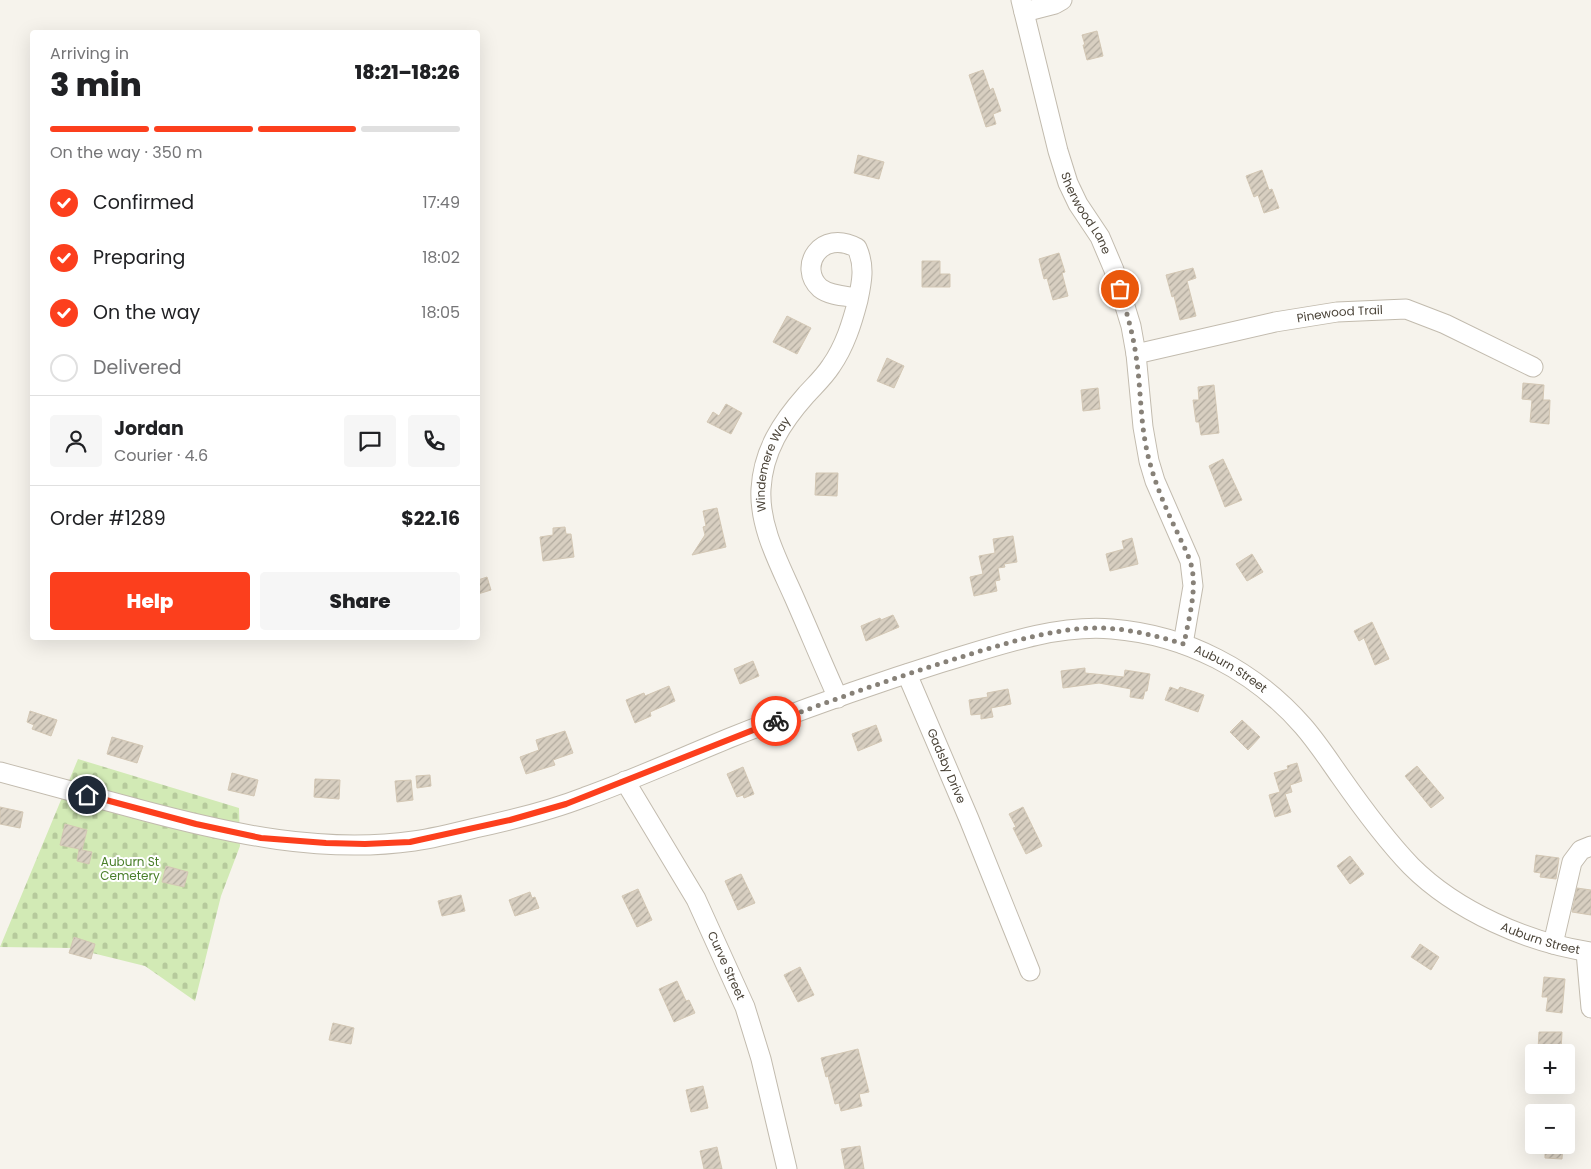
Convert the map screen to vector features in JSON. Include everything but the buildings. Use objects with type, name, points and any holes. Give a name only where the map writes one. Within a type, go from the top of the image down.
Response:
[{"type":"street","name":"Sherwood Lane","points":[[1062,0],[1055,4],[1023,6],[1058,151],[1068,183],[1078,204],[1100,237],[1114,270],[1131,326],[1136,354],[1143,427],[1150,467],[1187,552],[1192,569],[1192,602],[1184,644]]},
{"type":"street","name":"Windemere Way","points":[[838,698],[771,543],[763,516],[761,489],[765,463],[774,438],[787,417],[831,367],[850,328],[858,298]]},
{"type":"street","name":"Pinewood Trail","points":[[1136,354],[1275,322],[1337,312],[1406,309],[1445,324],[1533,367]]},
{"type":"street","name":"Auburn Street","points":[[0,772],[239,834],[283,840],[365,844],[410,842],[510,820],[584,798],[737,735],[907,674],[1013,642],[1077,629],[1106,628],[1152,635],[1184,644],[1214,657],[1242,673],[1291,714],[1317,743],[1342,780],[1399,852],[1412,867],[1436,888],[1467,908],[1521,933],[1553,944],[1589,952]]},
{"type":"street","name":"Gadsby Drive","points":[[907,674],[985,858],[1030,971]]},
{"type":"street","name":"Curve Street","points":[[625,781],[696,899],[745,1007],[761,1059],[788,1169]]},
{"type":"street","points":[[1553,944],[1572,862],[1581,850],[1591,846]]},
{"type":"street","points":[[1589,952],[1591,1008]]},
{"type":"green space","name":"Auburn St Cemetery","points":[[78,759],[239,808],[240,846],[221,896],[195,1001],[145,966],[72,948],[0,947]]},
{"type":"way so far","points":[[776,721],[907,674],[977,652],[1047,634],[1077,629],[1106,628],[1152,635],[1184,644],[1192,602],[1192,569],[1187,552],[1155,481],[1149,461],[1143,427],[1136,354],[1131,326],[1120,289]]},
{"type":"route","points":[[87,795],[196,824],[261,838],[326,843],[410,842],[529,816],[566,804],[776,721]]}]
